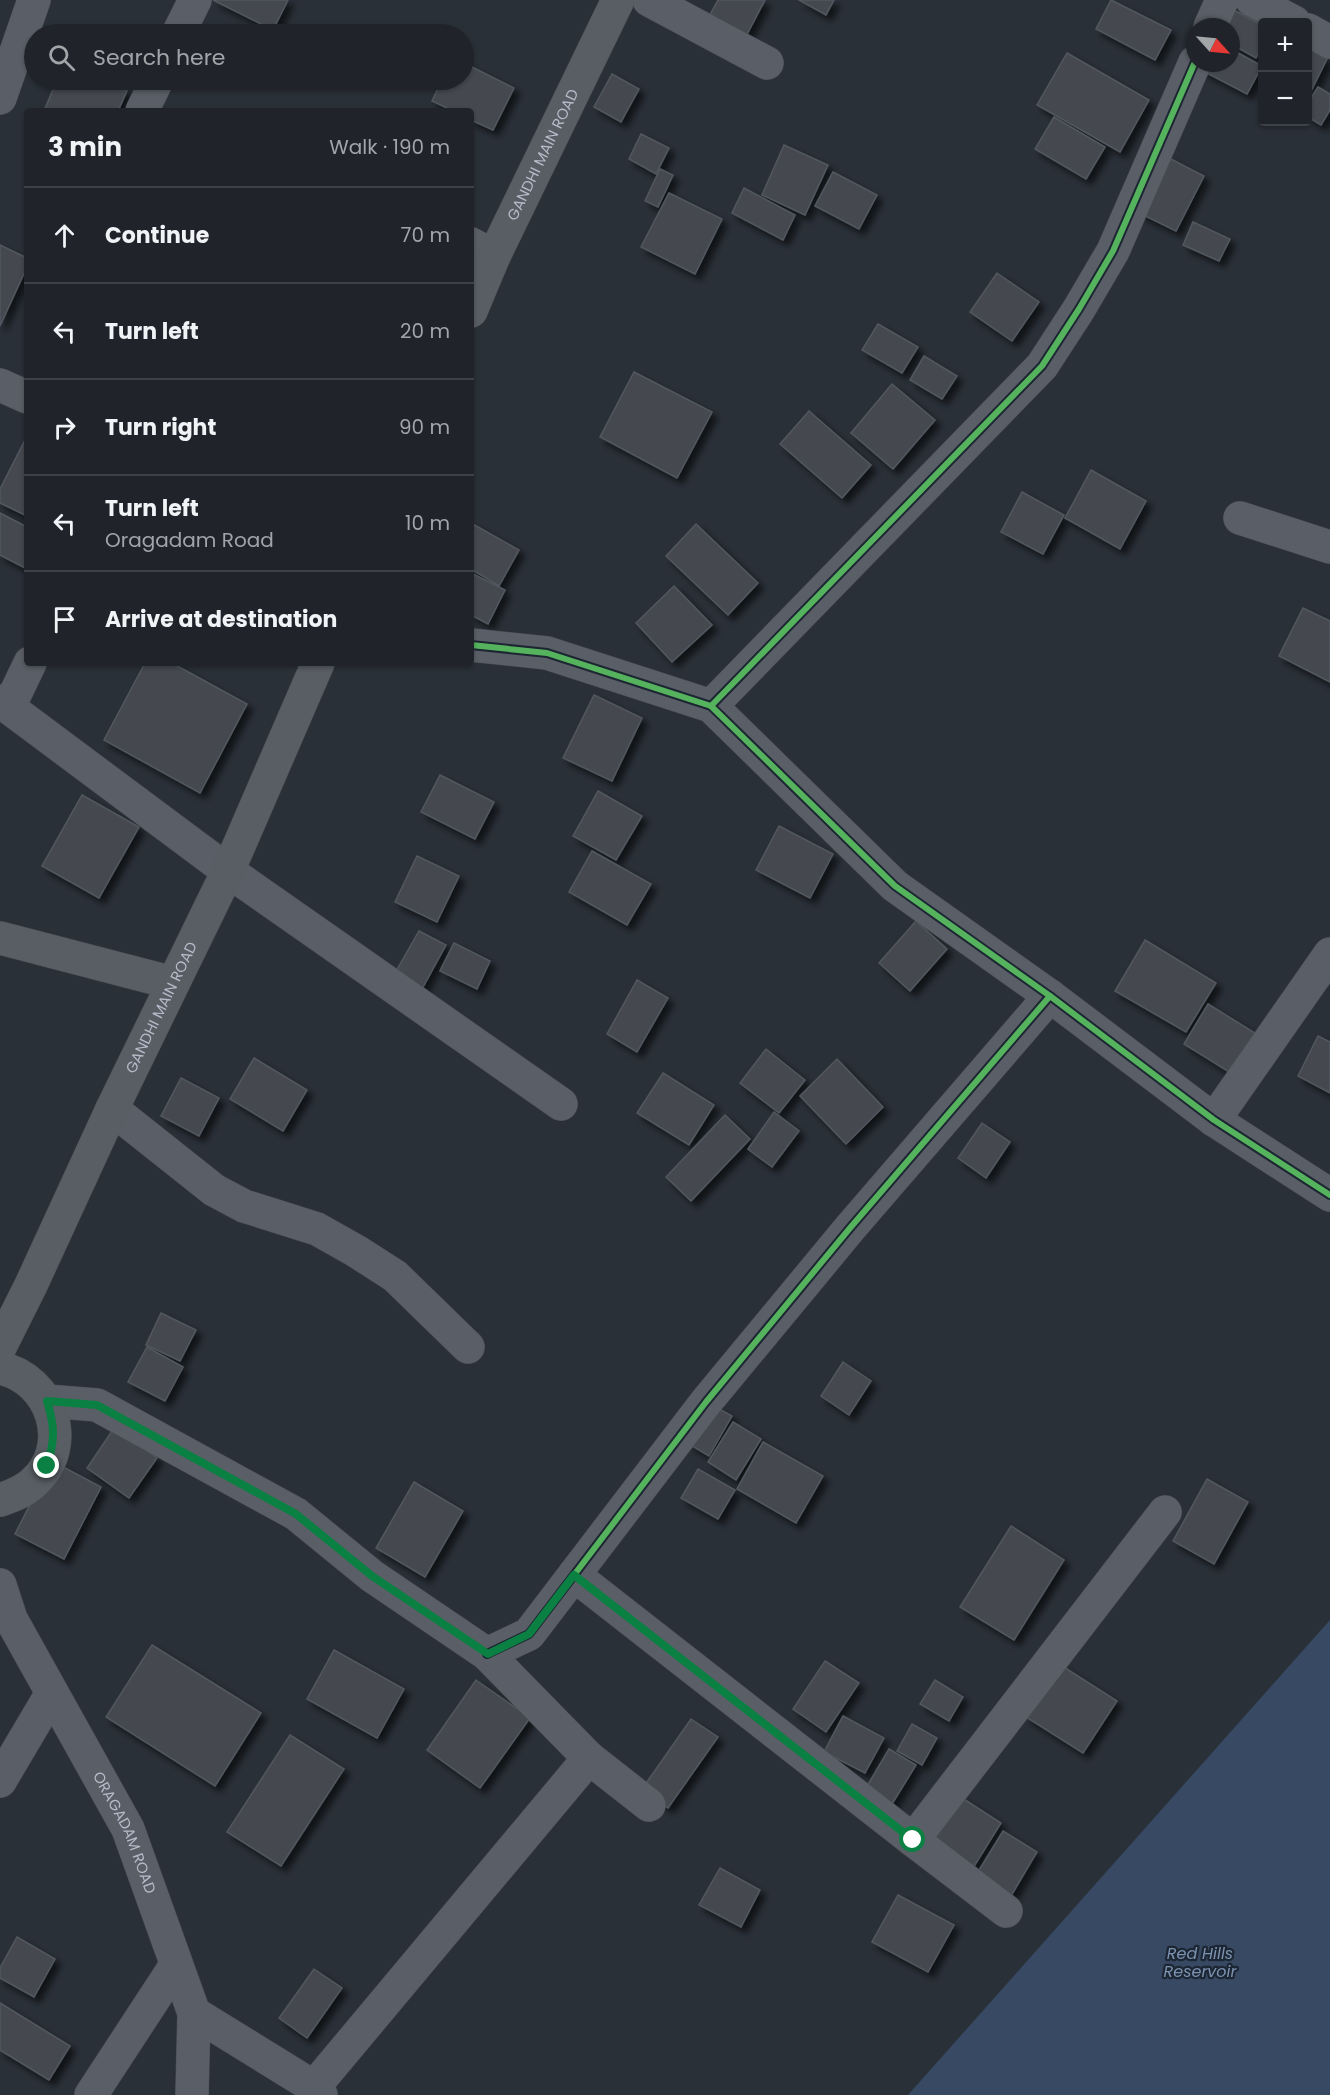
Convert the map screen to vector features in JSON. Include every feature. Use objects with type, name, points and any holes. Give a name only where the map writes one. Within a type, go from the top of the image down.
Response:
[{"type":"street","points":[[26,24],[34,0]]},
{"type":"street","points":[[183,24],[195,0]]},
{"type":"street","name":"GANDHI MAIN ROAD","points":[[474,296],[483,250],[618,0]]},
{"type":"street","points":[[649,0],[767,63]]},
{"type":"street","points":[[1214,18],[1222,0]]},
{"type":"street","points":[[1252,0],[1286,18]]},
{"type":"street","points":[[0,98],[24,29]]},
{"type":"street","points":[[1312,32],[1330,42]]},
{"type":"street","points":[[711,706],[1042,366],[1113,251],[1191,72]]},
{"type":"street","points":[[143,108],[152,90]]},
{"type":"street","points":[[1240,518],[1330,547]]},
{"type":"street","points":[[474,645],[547,653],[711,706],[895,886],[1050,996],[1214,1120],[1330,1195]]},
{"type":"street","points":[[28,666],[5,704],[228,871],[561,1104]]},
{"type":"street","name":"GANDHI MAIN ROAD","points":[[0,1347],[112,1109],[228,871],[317,666]]},
{"type":"street","points":[[0,938],[173,983]]},
{"type":"street","points":[[1214,1120],[1330,954]]},
{"type":"street","points":[[488,1654],[529,1634],[706,1402],[850,1228],[1050,996]]},
{"type":"street","points":[[112,1109],[214,1190],[244,1206],[317,1230],[356,1251],[394,1276],[468,1347]]},
{"type":"street","points":[[0,1368],[13,1371],[32,1383],[47,1401],[54,1423],[54,1445],[47,1466],[34,1483],[16,1495],[0,1500]]},
{"type":"street","points":[[47,1401],[97,1405],[296,1514],[372,1576],[488,1654],[589,1758],[649,1804]]},
{"type":"street","points":[[913,1840],[1165,1512]]},
{"type":"street","points":[[574,1575],[1006,1911]]},
{"type":"street","name":"ORAGADAM ROAD","points":[[0,1585],[11,1619],[128,1829],[194,2013],[192,2095]]},
{"type":"street","points":[[0,1781],[52,1693]]},
{"type":"street","points":[[194,2013],[318,2091],[589,1758]]},
{"type":"street","points":[[91,2095],[176,1965]]},
{"type":"water","name":"Red Hills Reservoir","points":[[1330,1620],[1330,2095],[908,2095]]},
{"type":"building","points":[[213,0],[288,0],[276,24],[261,24]]},
{"type":"building","points":[[718,0],[765,0],[743,42],[706,22]]},
{"type":"building","points":[[799,0],[834,0],[826,15]]},
{"type":"building","points":[[1111,0],[1171,30],[1155,60],[1096,29]]},
{"type":"building","points":[[1228,7],[1258,23],[1256,58],[1240,49],[1240,18],[1222,18]]},
{"type":"building","points":[[1312,50],[1327,59],[1312,89]]},
{"type":"building","points":[[1067,53],[1149,100],[1120,152],[1037,105]]},
{"type":"building","points":[[1240,54],[1258,64],[1258,73],[1247,94],[1205,72],[1240,72]]},
{"type":"building","points":[[474,68],[514,88],[493,130],[474,121],[474,108],[447,108],[432,101],[437,90],[474,90]]},
{"type":"building","points":[[612,74],[639,89],[621,122],[594,107]]},
{"type":"building","points":[[1318,87],[1330,94],[1330,110],[1321,125],[1312,119],[1312,97]]},
{"type":"building","points":[[53,90],[127,91],[119,108],[45,108]]},
{"type":"building","points":[[1054,117],[1105,147],[1086,179],[1035,149]]},
{"type":"building","points":[[641,134],[669,148],[656,174],[629,159]]},
{"type":"building","points":[[784,145],[828,165],[805,215],[762,195]]},
{"type":"building","points":[[1167,157],[1204,176],[1176,231],[1139,213]]},
{"type":"building","points":[[660,169],[673,175],[658,207],[645,201]]},
{"type":"building","points":[[833,172],[877,195],[859,229],[815,206]]},
{"type":"building","points":[[744,188],[795,215],[783,240],[732,213]]},
{"type":"building","points":[[669,193],[722,219],[695,274],[641,247]]},
{"type":"building","points":[[1193,222],[1230,239],[1219,261],[1183,245]]},
{"type":"building","points":[[0,245],[24,257],[24,274],[0,326]]},
{"type":"building","points":[[997,273],[1039,302],[1012,341],[970,312]]},
{"type":"building","points":[[878,324],[918,347],[902,373],[862,350]]},
{"type":"building","points":[[924,356],[957,376],[942,399],[910,380]]},
{"type":"building","points":[[634,372],[712,412],[677,478],[600,437]]},
{"type":"building","points":[[892,384],[935,420],[893,469],[851,433]]},
{"type":"building","points":[[809,411],[871,465],[842,498],[780,444]]},
{"type":"building","points":[[24,442],[24,515],[0,503],[0,489]]},
{"type":"building","points":[[1091,470],[1146,501],[1120,549],[1065,518]]},
{"type":"building","points":[[1022,492],[1064,515],[1043,554],[1001,532]]},
{"type":"building","points":[[0,513],[24,525],[24,567],[0,555]]},
{"type":"building","points":[[696,524],[758,583],[728,615],[666,556]]},
{"type":"building","points":[[474,525],[519,550],[499,586],[474,571]]},
{"type":"building","points":[[474,574],[505,590],[488,624],[474,617]]},
{"type":"building","points":[[674,586],[712,625],[672,662],[636,623]]},
{"type":"building","points":[[1303,608],[1330,621],[1330,682],[1279,656]]},
{"type":"building","points":[[143,666],[177,666],[247,704],[200,793],[104,740]]},
{"type":"building","points":[[594,695],[642,718],[612,781],[563,758]]},
{"type":"building","points":[[440,775],[494,802],[475,839],[421,812]]},
{"type":"building","points":[[598,791],[642,816],[616,860],[573,836]]},
{"type":"building","points":[[82,795],[139,827],[99,898],[42,866]]},
{"type":"building","points":[[779,826],[833,854],[810,898],[756,870]]},
{"type":"building","points":[[592,851],[651,884],[627,925],[569,892]]},
{"type":"building","points":[[417,856],[459,876],[437,922],[395,902]]},
{"type":"building","points":[[916,921],[947,949],[910,991],[879,963]]},
{"type":"building","points":[[419,931],[446,945],[422,989],[395,973]]},
{"type":"building","points":[[1145,940],[1216,983],[1186,1032],[1115,991]]},
{"type":"building","points":[[454,943],[490,961],[477,989],[440,971]]},
{"type":"building","points":[[637,980],[668,998],[637,1052],[607,1034]]},
{"type":"building","points":[[1208,1004],[1258,1035],[1234,1075],[1184,1044]]},
{"type":"building","points":[[1318,1036],[1330,1042],[1330,1093],[1298,1076]]},
{"type":"building","points":[[766,1049],[805,1080],[779,1113],[740,1083]]},
{"type":"building","points":[[254,1058],[307,1090],[283,1131],[230,1099]]},
{"type":"building","points":[[837,1059],[883,1107],[846,1144],[800,1096]]},
{"type":"building","points":[[663,1073],[714,1105],[689,1145],[637,1113]]},
{"type":"building","points":[[181,1078],[219,1098],[199,1136],[161,1116]]},
{"type":"building","points":[[774,1112],[799,1131],[772,1167],[748,1149]]},
{"type":"building","points":[[725,1115],[750,1139],[691,1201],[666,1177]]},
{"type":"building","points":[[982,1123],[1010,1142],[986,1178],[958,1158]]},
{"type":"building","points":[[161,1313],[196,1330],[180,1361],[146,1345]]},
{"type":"building","points":[[147,1347],[183,1367],[165,1401],[128,1382]]},
{"type":"building","points":[[843,1362],[871,1381],[849,1415],[821,1396]]},
{"type":"building","points":[[710,1404],[732,1416],[709,1456],[689,1444]]},
{"type":"building","points":[[733,1422],[761,1439],[736,1480],[708,1462]]},
{"type":"building","points":[[114,1428],[157,1458],[129,1498],[87,1468]]},
{"type":"building","points":[[763,1442],[823,1476],[796,1523],[737,1489]]},
{"type":"building","points":[[52,1461],[101,1487],[64,1559],[15,1534]]},
{"type":"building","points":[[698,1469],[735,1490],[718,1519],[681,1498]]},
{"type":"building","points":[[1207,1479],[1248,1502],[1214,1564],[1173,1541]]},
{"type":"building","points":[[414,1482],[463,1511],[425,1577],[376,1548]]},
{"type":"building","points":[[1011,1526],[1064,1560],[1014,1640],[960,1607]]},
{"type":"building","points":[[152,1645],[261,1713],[215,1786],[106,1717]]},
{"type":"building","points":[[334,1650],[404,1689],[377,1738],[307,1699]]},
{"type":"building","points":[[825,1661],[859,1683],[826,1732],[793,1709]]},
{"type":"building","points":[[1059,1664],[1117,1701],[1083,1753],[1026,1717]]},
{"type":"building","points":[[476,1680],[530,1718],[480,1788],[427,1750]]},
{"type":"building","points":[[935,1680],[963,1697],[949,1721],[920,1704]]},
{"type":"building","points":[[843,1716],[884,1738],[865,1773],[824,1752]]},
{"type":"building","points":[[691,1719],[718,1737],[668,1808],[642,1789]]},
{"type":"building","points":[[912,1724],[937,1738],[922,1765],[897,1751]]},
{"type":"building","points":[[290,1735],[344,1769],[281,1866],[227,1832]]},
{"type":"building","points":[[889,1749],[916,1765],[889,1809],[863,1793]]},
{"type":"building","points":[[959,1796],[1001,1823],[973,1868],[931,1841]]},
{"type":"building","points":[[1003,1831],[1037,1852],[1008,1901],[973,1880]]},
{"type":"building","points":[[720,1868],[760,1890],[741,1927],[699,1905]]},
{"type":"building","points":[[898,1895],[954,1925],[928,1972],[872,1942]]},
{"type":"building","points":[[17,1937],[55,1959],[34,1997],[0,1978],[0,1968]]},
{"type":"building","points":[[314,1969],[342,1988],[307,2038],[279,2018]]},
{"type":"building","points":[[0,2003],[70,2046],[49,2080],[0,2050]]},
{"type":"cycle path","points":[[711,706],[1042,366],[1113,251],[1191,72]]},
{"type":"cycle path","points":[[474,645],[547,653],[711,706],[895,886],[1050,996],[1214,1120],[1330,1195]]},
{"type":"cycle path","points":[[487,1654],[529,1634],[706,1402],[850,1228],[1050,996]]},
{"type":"route","points":[[47,1466],[54,1445],[54,1423],[47,1401],[97,1405],[296,1514],[372,1576],[488,1654],[529,1634],[574,1575],[913,1840]]}]
